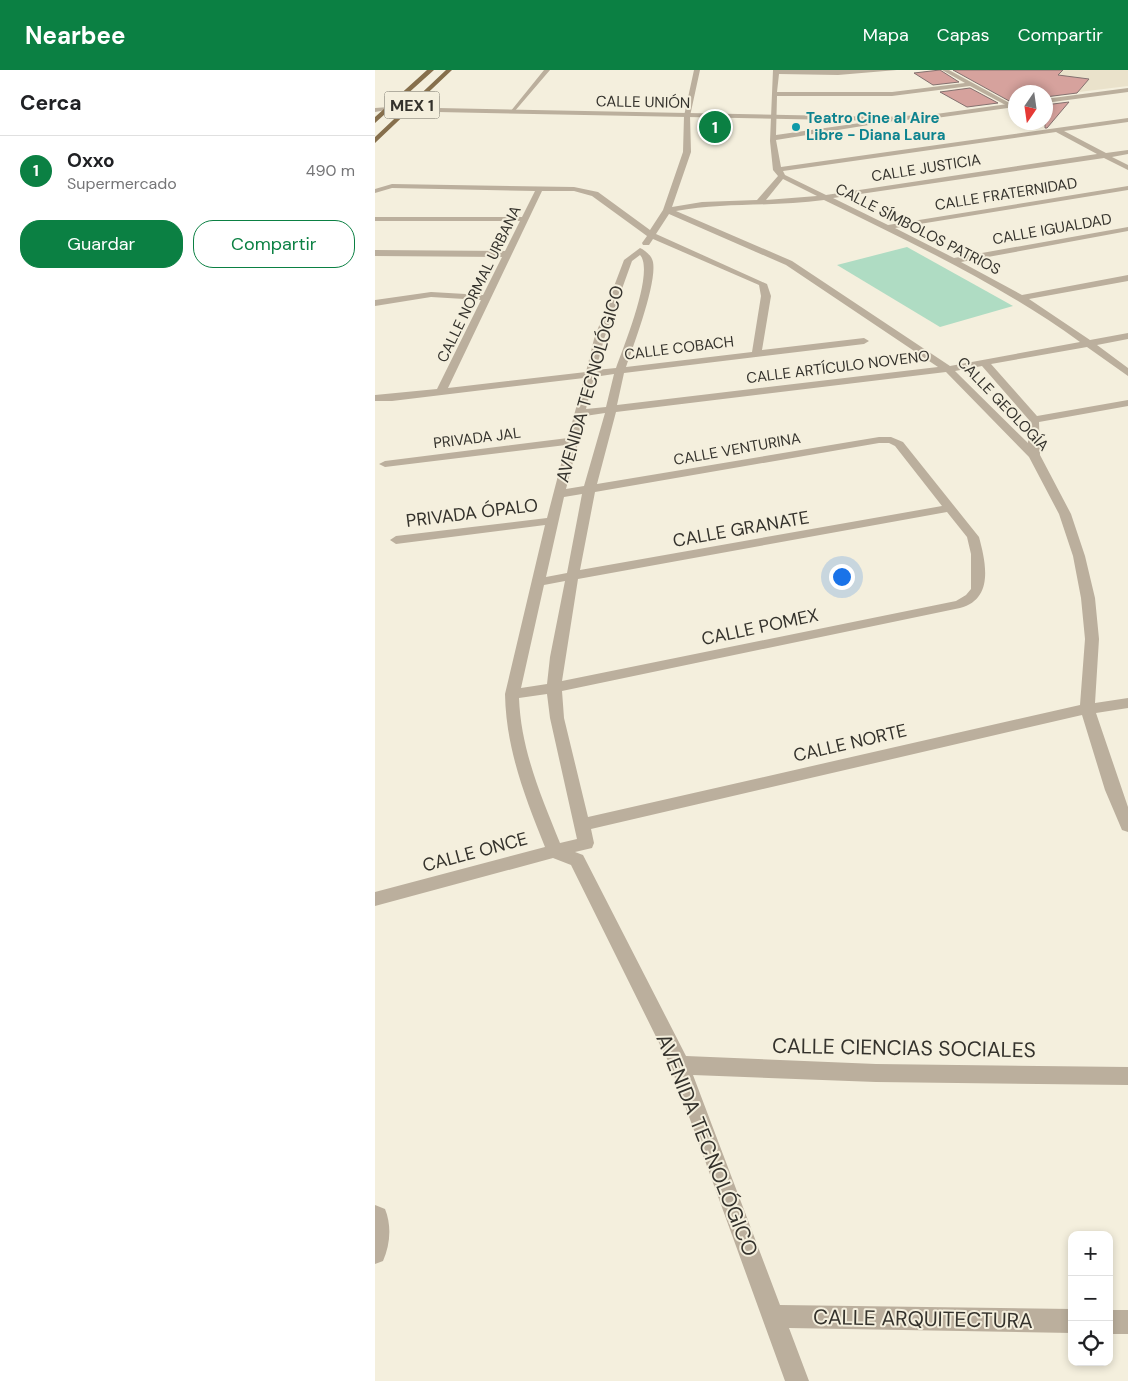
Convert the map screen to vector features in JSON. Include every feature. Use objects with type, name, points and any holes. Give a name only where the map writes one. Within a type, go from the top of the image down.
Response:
[{"type":"highway","name":"MEX 1","points":[[375,121],[431,70]]},
{"type":"highway","name":"MEX 1","points":[[375,141],[449,70]]},
{"type":"street","points":[[511,111],[547,70]]},
{"type":"street","points":[[641,251],[667,210],[675,192],[687,152],[687,116],[697,70]]},
{"type":"street","points":[[759,202],[779,173],[773,138],[776,71],[838,73],[893,70]]},
{"type":"street","points":[[945,70],[1008,103]]},
{"type":"street","points":[[774,94],[892,94],[972,84]]},
{"type":"street","points":[[1053,100],[1128,90]]},
{"type":"street","name":"CALLE UNIÓN","points":[[375,110],[511,111],[773,118],[909,118],[1008,107]]},
{"type":"street","points":[[773,138],[909,118]]},
{"type":"street","points":[[779,173],[1128,120]]},
{"type":"street","points":[[1053,128],[1128,168]]},
{"type":"street","name":"CALLE JUSTICIA","points":[[667,210],[702,204],[826,197],[1128,152]]},
{"type":"street","name":"CALLE SÍMBOLOS PATRIOS","points":[[779,173],[888,227],[1020,298],[1090,344],[1128,373]]},
{"type":"street","points":[[378,189],[541,188],[574,189],[595,194],[651,235],[763,284],[766,296],[757,354]]},
{"type":"street","name":"CALLE NORMAL URBANA","points":[[441,391],[541,188]]},
{"type":"street","name":"CALLE FRATERNIDAD","points":[[888,227],[1128,188]]},
{"type":"street","name":"CALLE GEOLOGÍA","points":[[667,210],[789,263],[948,369],[1034,455],[1065,514],[1079,556],[1088,598],[1092,639],[1087,710],[1113,790],[1128,826]]},
{"type":"street","points":[[375,219],[526,219]]},
{"type":"street","name":"CALLE IGUALDAD","points":[[951,261],[1128,229]]},
{"type":"street","name":"AVENIDA TECNOLÓGICO","points":[[555,852],[531,791],[516,744],[511,713],[511,694],[552,521],[590,374],[628,260],[641,251],[648,259],[649,271],[643,301],[620,370],[607,428],[589,490],[557,657],[554,688],[557,718],[582,825],[581,851],[680,1065],[797,1381]]},
{"type":"street","points":[[375,253],[508,254]]},
{"type":"street","points":[[1020,298],[1128,278]]},
{"type":"street","points":[[375,302],[434,294],[487,298]]},
{"type":"street","name":"CALLE ARTÍCULO NOVENO","points":[[580,413],[948,369],[1128,336]]},
{"type":"street","name":"CALLE COBACH","points":[[377,398],[864,341]]},
{"type":"street","points":[[985,362],[1034,420],[1034,455]]},
{"type":"street","points":[[1034,420],[1128,403]]},
{"type":"street","name":"CALLE VENTURINA","points":[[559,494],[879,440],[891,440],[899,444],[950,508]]},
{"type":"street","name":"PRIVADA JAL","points":[[385,464],[573,442]]},
{"type":"street","name":"CALLE GRANATE","points":[[537,582],[572,578],[950,508]]},
{"type":"street","name":"CALLE POMEX","points":[[511,694],[554,688],[960,604],[971,598],[978,589],[977,554],[973,537],[950,508]]},
{"type":"street","name":"PRIVADA ÓPALO","points":[[396,540],[552,521]]},
{"type":"street","name":"CALLE NORTE","points":[[582,825],[1087,710],[1128,703]]},
{"type":"street","name":"CALLE ONCE","points":[[375,898],[555,852],[581,851]]},
{"type":"street","name":"CALLE CIENCIAS SOCIALES","points":[[680,1065],[876,1072],[1128,1076]]},
{"type":"street","points":[[375,1216],[377,1217],[378,1244],[375,1253]]},
{"type":"street","name":"CALLE ARQUITECTURA","points":[[773,1316],[1068,1321]]},
{"type":"street","points":[[1113,1322],[1128,1322]]},
{"type":"shaded area","points":[[954,70],[1128,70],[1128,86],[1053,95],[1053,85],[1008,85],[1008,98]]},
{"type":"green space","points":[[907,247],[1013,306],[940,327],[837,265]]},
{"type":"building","points":[[940,70],[959,82],[933,85],[914,73]]},
{"type":"building","points":[[953,70],[1063,70],[1058,75],[1089,79],[1077,93],[1053,96],[1053,85],[1008,85],[1008,100]]},
{"type":"building","points":[[970,88],[998,103],[967,107],[940,92]]},
{"type":"building","points":[[1069,102],[1053,121],[1053,104]]},
{"type":"place","name":"Oxxo","points":[[715,127]]},
{"type":"place","name":"Teatro Cine al Aire Libre - Diana Laura","points":[[796,127]]}]
